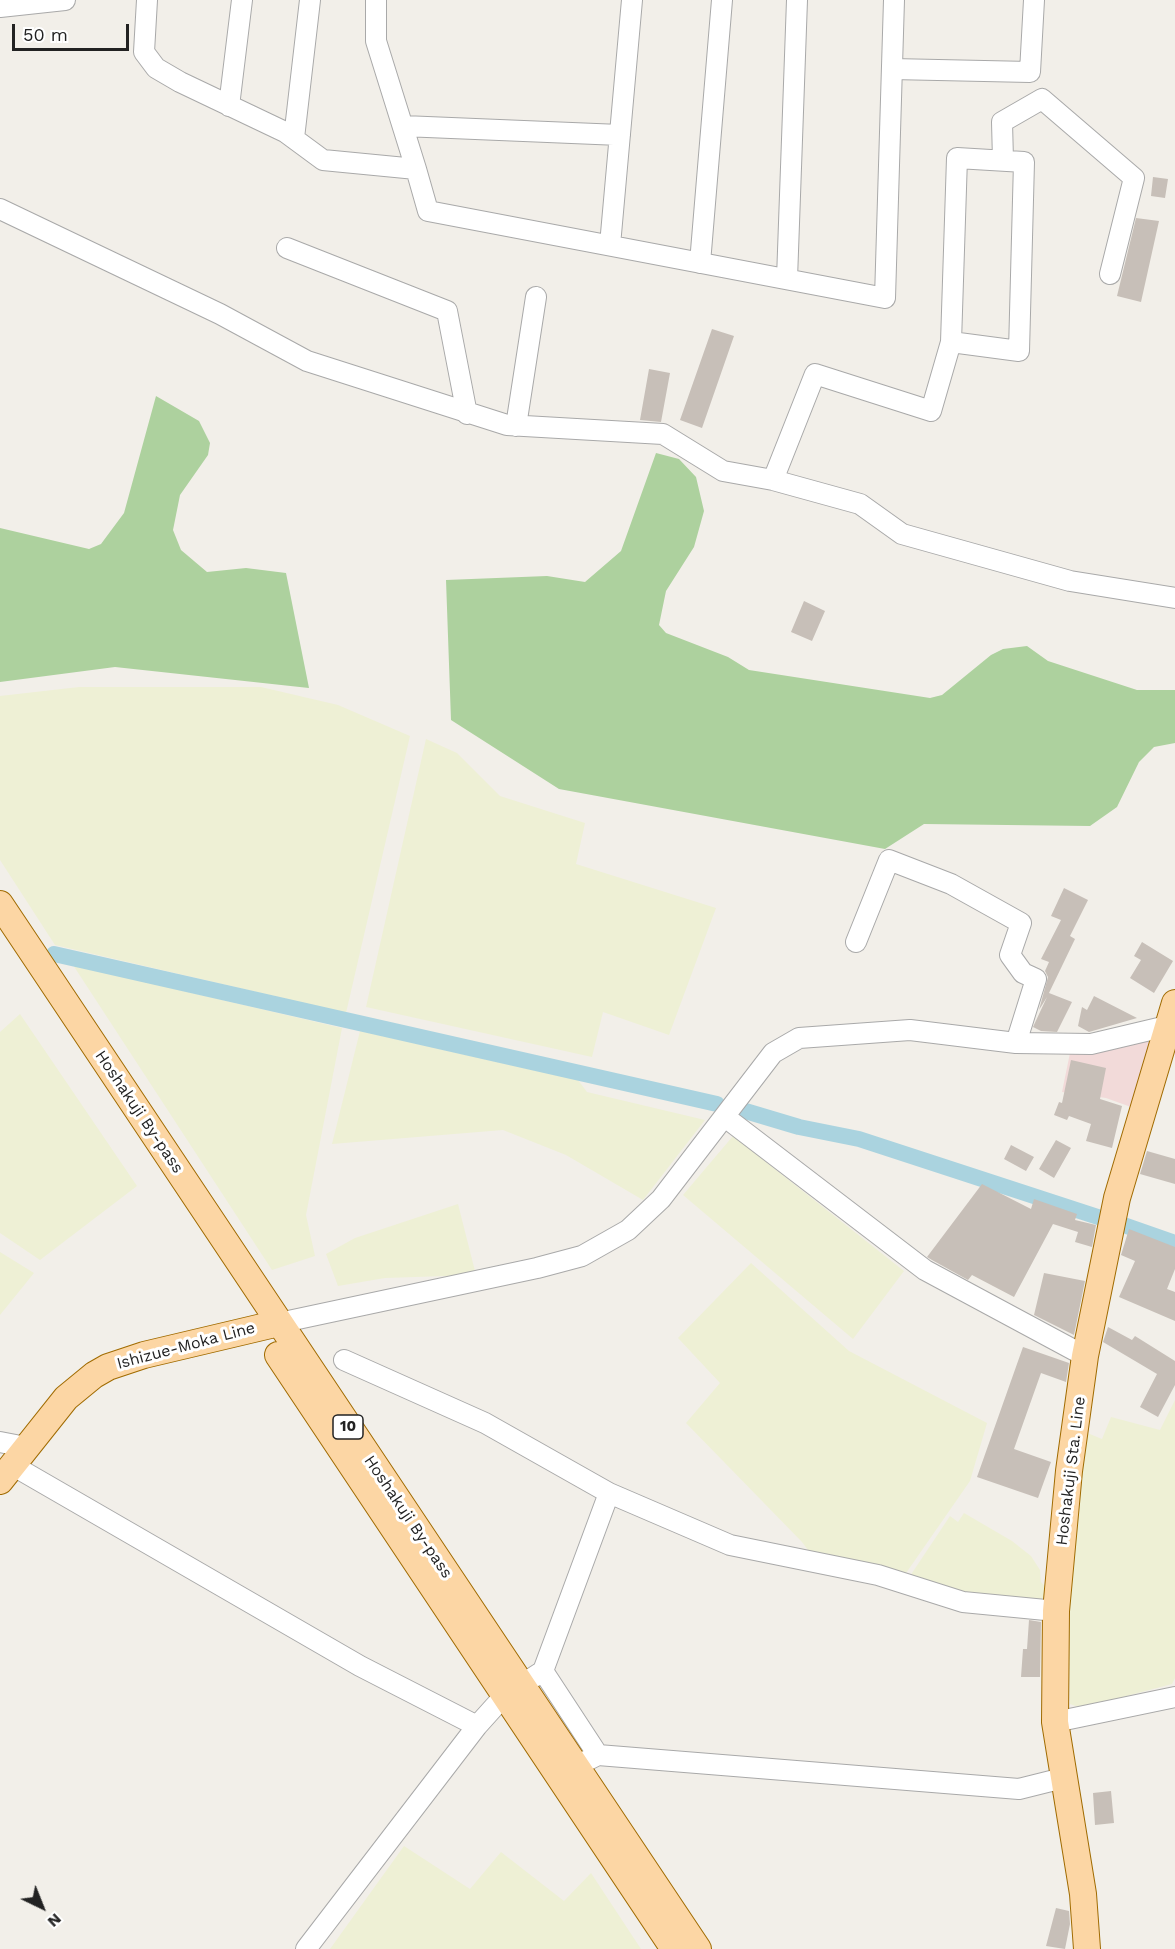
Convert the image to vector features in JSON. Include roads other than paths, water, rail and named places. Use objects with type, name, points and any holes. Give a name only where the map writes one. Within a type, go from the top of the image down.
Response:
[{"type":"main road","name":"Hoshakuji By-pass","points":[[0,904],[269,1325]]},
{"type":"main road","name":"Hoshakuji By-pass","points":[[0,934],[269,1325],[512,1690],[674,1949]]},
{"type":"main road","name":"Hoshakuji Sta. Line","points":[[1087,1949],[1080,1871],[1055,1722],[1056,1611],[1069,1471],[1085,1356],[1117,1198],[1171,1015]]},
{"type":"main road","name":"Ishizue-Moka Line","points":[[13,1464],[66,1398],[94,1375],[108,1367],[144,1355],[269,1325]]},
{"type":"main road","name":"Hoshakuji By-pass","points":[[512,1690],[587,1760],[698,1949]]},
{"type":"street","points":[[0,7],[65,0]]},
{"type":"street","points":[[147,0],[144,52],[156,68],[294,138],[323,160],[416,169]]},
{"type":"street","points":[[229,106],[242,0]]},
{"type":"street","points":[[294,138],[310,0]]},
{"type":"street","points":[[376,0],[376,41],[428,211],[885,298],[894,0]]},
{"type":"street","points":[[610,246],[632,0]]},
{"type":"street","points":[[700,263],[722,0]]},
{"type":"street","points":[[787,279],[797,0]]},
{"type":"street","points":[[892,69],[1030,72],[1034,0]]},
{"type":"street","points":[[1003,160],[1002,122],[1042,99],[1134,178],[1110,274]]},
{"type":"street","points":[[403,126],[620,135]]},
{"type":"street","points":[[773,480],[815,374],[931,411],[951,342],[957,158],[1024,162],[1019,351],[951,342]]},
{"type":"street","points":[[0,209],[220,314],[307,362],[468,414],[516,426],[663,434],[723,471],[773,480],[860,504],[902,534],[1070,581],[1175,598]]},
{"type":"street","points":[[287,248],[447,311],[468,414]]},
{"type":"street","points":[[516,426],[536,297]]},
{"type":"street","points":[[856,942],[889,860],[951,884],[1021,922],[1010,955],[1023,973],[1036,979],[1016,1043]]},
{"type":"street","points":[[269,1325],[537,1268],[582,1256],[628,1230],[660,1199],[773,1053],[799,1038],[910,1030],[1016,1043],[1090,1044],[1171,1015]]},
{"type":"street","points":[[725,1117],[925,1270],[1085,1356]]},
{"type":"street","points":[[344,1360],[485,1423],[609,1493],[730,1545],[878,1575],[963,1602],[1056,1611]]},
{"type":"street","points":[[0,1442],[13,1464],[360,1666],[477,1726]]},
{"type":"street","points":[[306,1949],[477,1726],[512,1690],[543,1671],[609,1493]]},
{"type":"street","points":[[543,1671],[587,1760],[1019,1789],[1063,1779]]},
{"type":"street","points":[[1055,1722],[1175,1697]]},
{"type":"waterway","points":[[54,954],[717,1104]]},
{"type":"waterway","points":[[742,1110],[799,1127],[859,1139],[1101,1218]]},
{"type":"waterway","points":[[1118,1223],[1175,1243]]}]
